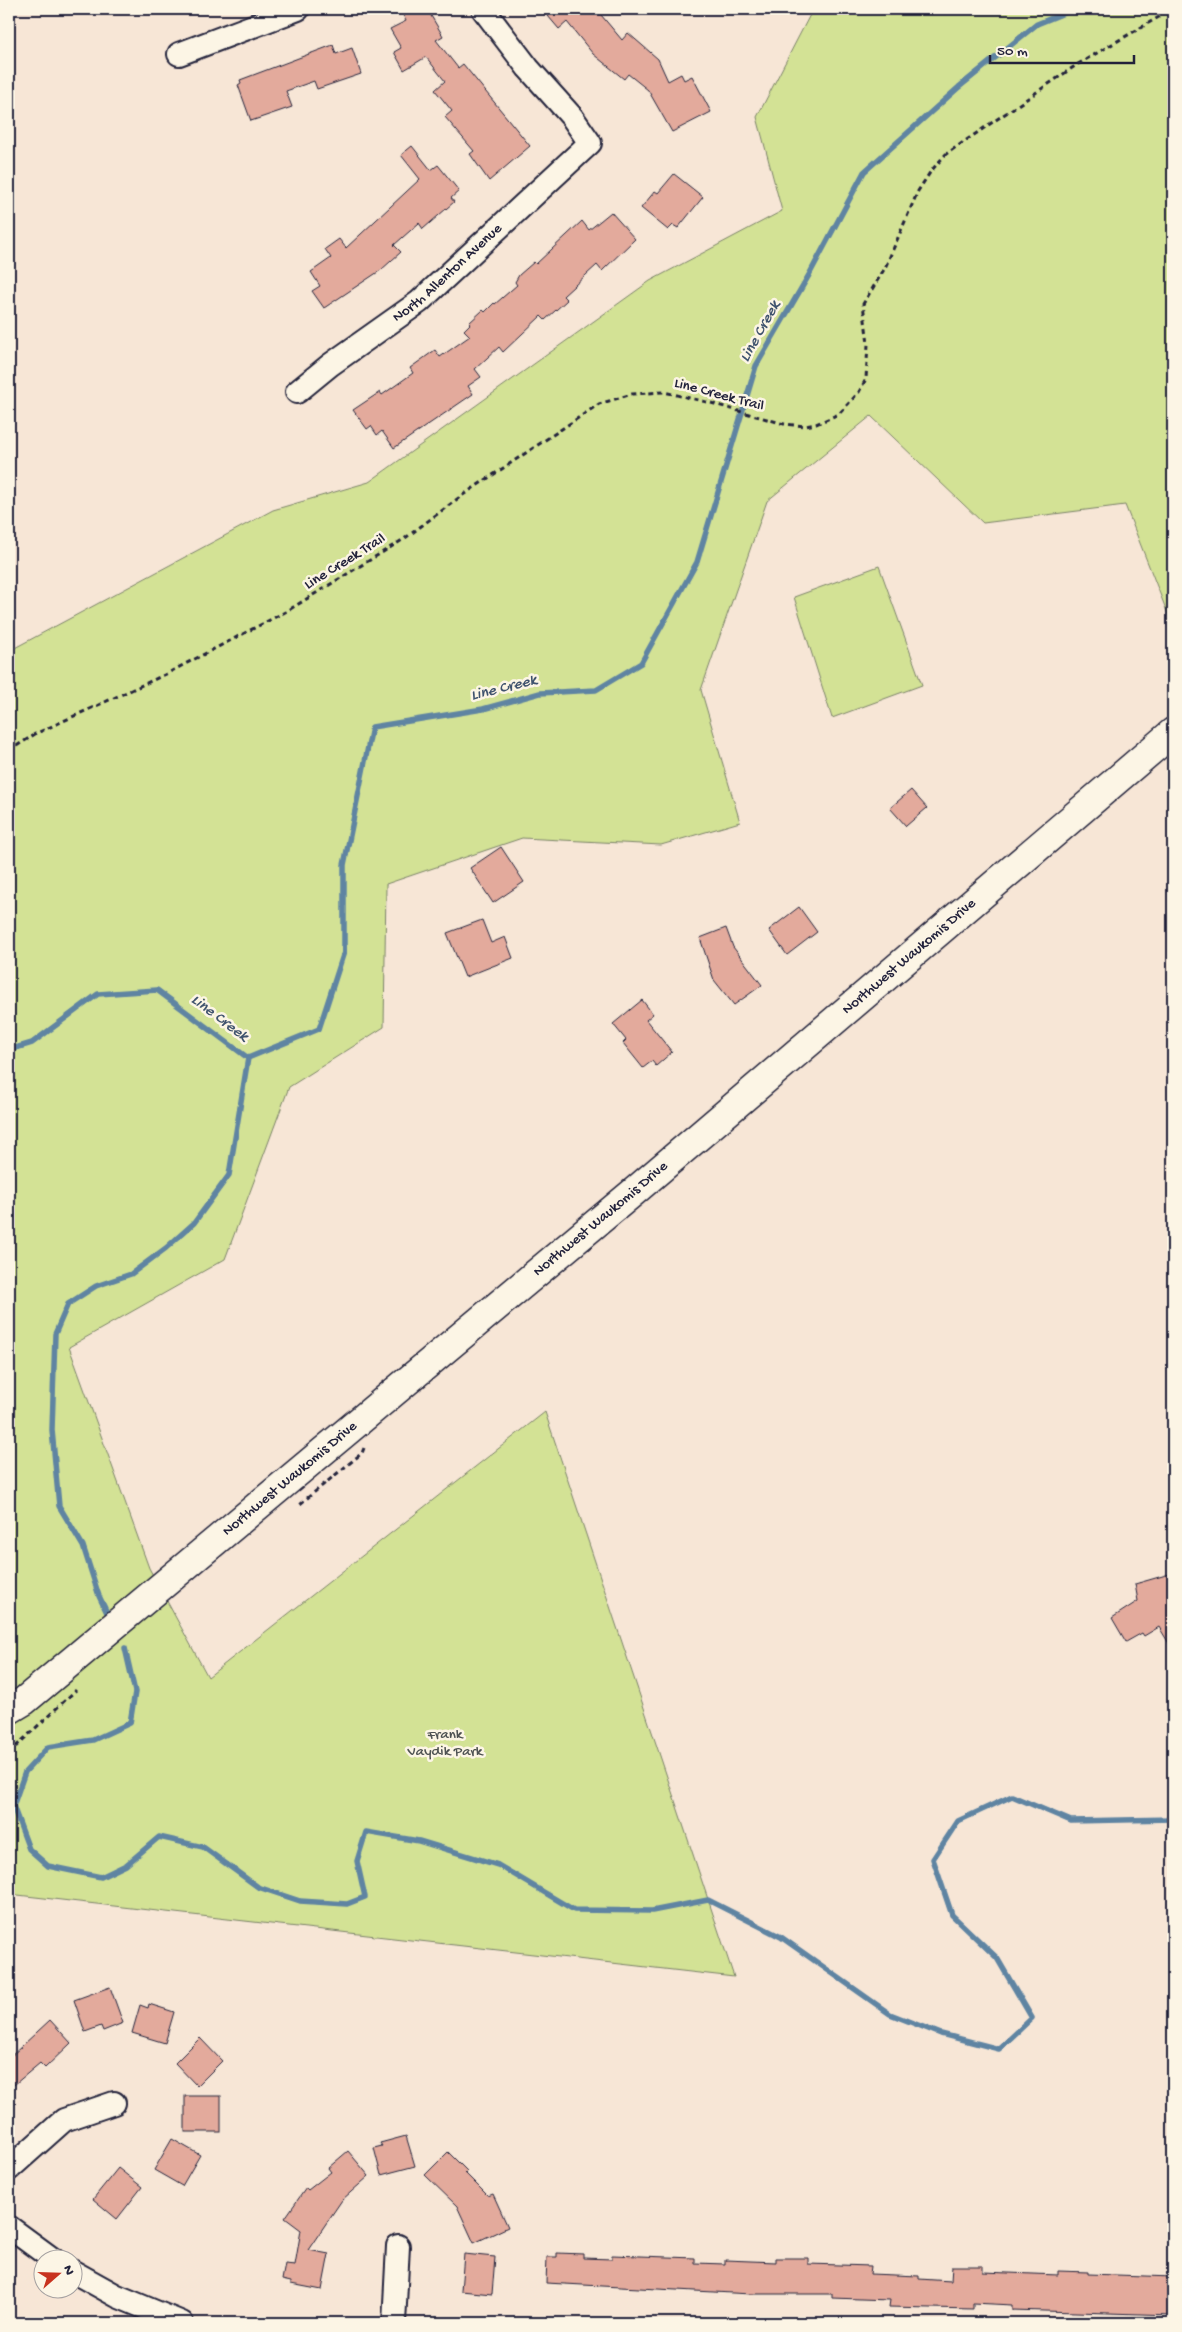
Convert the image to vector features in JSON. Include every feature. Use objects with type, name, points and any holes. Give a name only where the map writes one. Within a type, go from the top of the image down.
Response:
[{"type":"main road","name":"Northwest Waukomis Drive","points":[[14,1710],[636,1190],[1173,732]]},
{"type":"street","points":[[179,54],[298,9]]},
{"type":"street","name":"North Allenton Avenue","points":[[298,392],[330,365],[419,302],[572,157],[590,143],[572,117],[528,68],[483,9]]},
{"type":"street","points":[[9,2169],[64,2120],[114,2103]]},
{"type":"street","points":[[9,2227],[40,2250]]},
{"type":"street","points":[[394,2323],[398,2246]]},
{"type":"street","points":[[82,2277],[117,2296],[182,2323]]},
{"type":"path","name":"Line Creek Trail","points":[[9,751],[35,734],[164,674],[287,611],[404,539],[460,497],[599,404],[632,394],[664,392],[784,424],[806,426],[826,422],[839,414],[859,392],[866,379],[868,362],[864,304],[885,268],[918,191],[930,171],[946,154],[1078,64],[1159,17],[1168,9]]},
{"type":"path","points":[[9,1753],[80,1686]]},
{"type":"green space","name":"Frank Vaydik Park","points":[[813,9],[1173,9],[1173,627],[1125,505],[983,523],[871,416],[767,501],[701,690],[740,822],[661,845],[522,838],[386,884],[384,1027],[289,1087],[225,1259],[69,1347],[149,1568],[208,1677],[545,1412],[734,1977],[9,1894],[9,651],[273,510],[369,482],[650,281],[782,211],[757,117]]},
{"type":"green space","points":[[879,566],[922,685],[832,718],[794,597]]},
{"type":"building","points":[[400,9],[427,9],[443,36],[436,40],[458,68],[463,64],[530,146],[489,181],[470,154],[474,151],[445,117],[452,111],[435,90],[445,81],[426,57],[404,70],[394,52],[401,48],[390,29],[406,21]]},
{"type":"building","points":[[542,9],[596,9],[622,40],[628,33],[658,59],[668,81],[681,74],[684,80],[692,76],[711,112],[672,132],[648,90],[628,74],[624,79],[593,54],[567,22],[559,29]]},
{"type":"building","points":[[333,45],[336,54],[352,48],[361,74],[317,89],[314,81],[286,91],[292,107],[251,121],[238,85],[241,83],[240,80]]},
{"type":"building","points":[[412,146],[431,170],[438,165],[459,191],[451,198],[454,202],[423,229],[419,223],[394,245],[401,252],[381,270],[324,308],[312,291],[320,286],[311,272],[331,258],[325,249],[339,239],[346,248],[420,179],[401,155]]},
{"type":"building","points":[[674,174],[703,197],[678,228],[673,225],[668,230],[641,208],[655,191],[658,193]]},
{"type":"building","points":[[611,212],[635,239],[602,271],[597,265],[563,296],[567,300],[545,320],[541,316],[503,352],[499,347],[475,369],[481,377],[468,386],[473,394],[394,448],[382,431],[377,435],[371,426],[367,429],[353,410],[380,392],[382,395],[413,373],[410,368],[435,350],[440,357],[470,336],[464,330],[469,323],[483,310],[485,312],[517,285],[515,282],[519,275],[534,262],[536,264],[582,221],[589,230]]},
{"type":"building","points":[[911,790],[927,808],[906,826],[890,808]]},
{"type":"building","points":[[501,847],[524,882],[493,903],[470,868]]},
{"type":"building","points":[[799,907],[817,932],[787,955],[769,930]]},
{"type":"building","points":[[482,920],[491,943],[505,937],[513,958],[465,977],[447,933]]},
{"type":"building","points":[[726,928],[733,947],[762,985],[734,1005],[714,980],[700,938]]},
{"type":"building","points":[[642,1000],[653,1014],[646,1020],[672,1052],[656,1066],[652,1061],[643,1068],[623,1043],[626,1040],[613,1024]]},
{"type":"building","points":[[1173,1573],[1173,1650],[1159,1627],[1144,1636],[1142,1633],[1126,1642],[1112,1618],[1138,1601],[1135,1584]]},
{"type":"building","points":[[110,1987],[123,2023],[103,2031],[101,2026],[85,2032],[74,2000]]},
{"type":"building","points":[[149,2004],[174,2012],[165,2043],[132,2033],[140,2005],[148,2008]]},
{"type":"building","points":[[50,2020],[71,2043],[45,2068],[40,2063],[9,2089],[9,2058]]},
{"type":"building","points":[[200,2038],[222,2061],[197,2086],[175,2063]]},
{"type":"building","points":[[185,2096],[221,2096],[221,2132],[185,2132]]},
{"type":"building","points":[[406,2136],[415,2166],[381,2175],[374,2148],[382,2146],[380,2143]]},
{"type":"building","points":[[172,2139],[200,2155],[182,2186],[154,2170]]},
{"type":"building","points":[[348,2151],[369,2176],[342,2200],[308,2250],[329,2254],[322,2290],[291,2284],[291,2282],[282,2280],[285,2264],[295,2265],[301,2230],[285,2218],[306,2188],[308,2190],[331,2172],[328,2168]]},
{"type":"building","points":[[448,2152],[467,2171],[465,2173],[488,2196],[493,2194],[508,2227],[474,2243],[457,2206],[425,2175]]},
{"type":"building","points":[[118,2168],[142,2187],[117,2219],[93,2199]]},
{"type":"building","points":[[557,2253],[583,2254],[583,2258],[612,2259],[612,2255],[695,2258],[695,2263],[725,2264],[725,2260],[776,2262],[776,2258],[808,2258],[808,2264],[871,2266],[870,2274],[919,2276],[919,2279],[951,2281],[952,2266],[983,2266],[983,2272],[1058,2275],[1058,2271],[1173,2277],[1173,2315],[1012,2310],[1012,2305],[973,2303],[973,2309],[889,2307],[890,2300],[832,2298],[832,2294],[751,2294],[546,2283],[547,2257],[557,2257]]},
{"type":"building","points":[[464,2254],[495,2257],[492,2294],[461,2291]]},
{"type":"waterway","name":"Line Creek","points":[[9,1050],[32,1043],[98,994],[157,990],[248,1058],[319,1029],[344,952],[344,865],[372,727],[483,709],[540,693],[596,690],[641,663],[697,562],[756,366],[809,275],[864,172],[959,87],[1037,24],[1074,9]]},
{"type":"waterway","points":[[110,1619],[99,1596],[83,1546],[59,1506],[52,1430],[55,1334],[68,1304],[96,1286],[131,1274],[166,1248],[194,1223],[229,1175],[248,1058]]},
{"type":"waterway","points":[[125,1648],[135,1692],[130,1723],[93,1740],[48,1747],[25,1772],[13,1806],[29,1849],[48,1866],[101,1877],[126,1865],[159,1837],[203,1847],[258,1887],[300,1901],[347,1904],[365,1897],[357,1861],[366,1832],[419,1841],[498,1865],[574,1910],[652,1911],[708,1900],[781,1937],[890,2014],[941,2034],[999,2049],[1032,2018],[997,1958],[952,1915],[933,1859],[958,1821],[1012,1796],[1071,1821],[1173,1819]]}]
